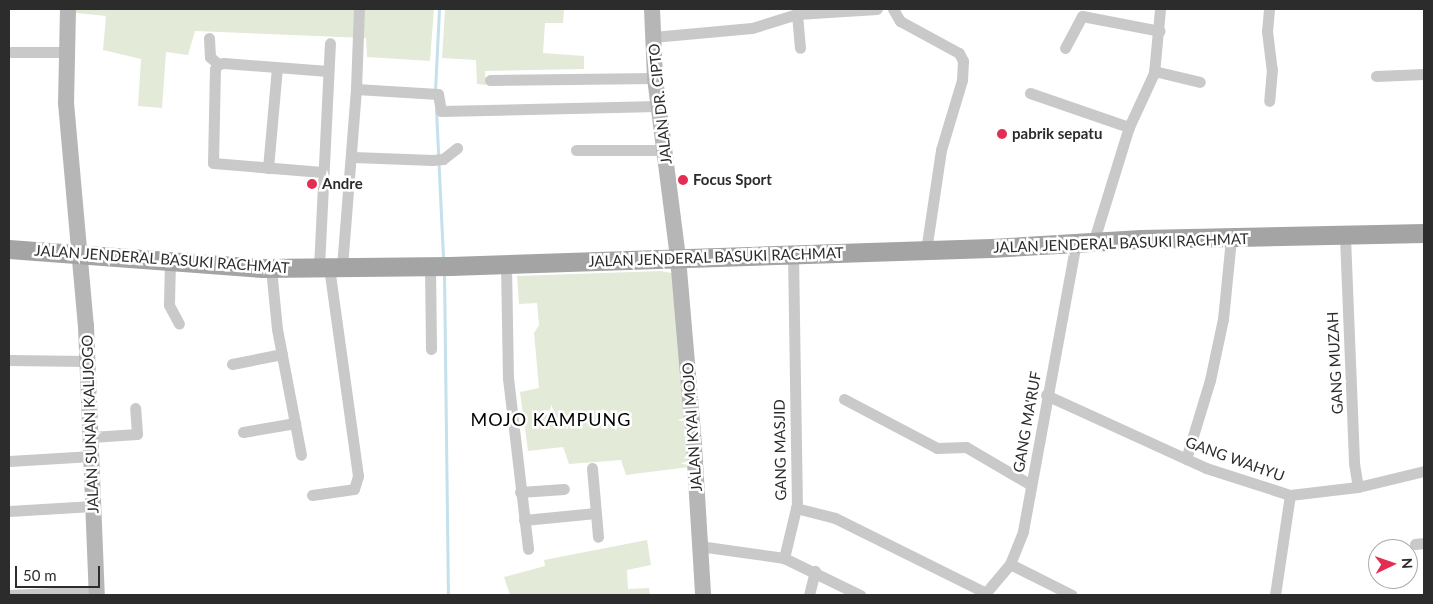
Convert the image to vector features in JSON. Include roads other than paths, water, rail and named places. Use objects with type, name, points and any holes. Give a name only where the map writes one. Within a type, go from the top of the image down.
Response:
[{"type":"main road","name":"JALAN JENDERAL BASUKI RACHMAT","points":[[9,249],[271,268],[506,265],[1084,243],[1231,238],[1345,237],[1424,233]]},
{"type":"street","name":"JALAN SUNAN KALIJOGO","points":[[68,9],[69,142],[81,253],[97,593]]},
{"type":"street","points":[[330,267],[353,157],[359,9]]},
{"type":"street","name":"JALAN DR. CIPTO","points":[[652,9],[655,78],[678,258]]},
{"type":"street","points":[[653,37],[752,28],[797,14],[877,9]]},
{"type":"street","points":[[893,9],[900,21],[959,53],[963,61],[962,80],[941,150],[926,250]]},
{"type":"street","name":"GANG MA'RUF","points":[[985,594],[1010,564],[1023,531],[1046,395],[1084,243],[1129,127],[1154,71],[1160,31],[1160,9]]},
{"type":"street","points":[[1268,9],[1267,31],[1272,69],[1269,101]]},
{"type":"street","points":[[797,14],[800,48]]},
{"type":"street","points":[[1065,48],[1082,16],[1160,31]]},
{"type":"street","points":[[209,38],[210,58],[218,64],[328,71]]},
{"type":"street","points":[[312,495],[354,489],[358,483],[330,267],[322,172],[330,43]]},
{"type":"street","points":[[11,52],[67,52]]},
{"type":"street","points":[[218,64],[215,69],[212,163],[322,172]]},
{"type":"street","points":[[268,168],[277,67]]},
{"type":"street","points":[[1154,71],[1200,82]]},
{"type":"street","points":[[1376,76],[1424,74]]},
{"type":"street","points":[[490,80],[655,78]]},
{"type":"street","points":[[356,89],[433,94],[442,111],[658,106]]},
{"type":"street","points":[[1030,93],[1129,127]]},
{"type":"street","points":[[353,157],[438,159],[457,148]]},
{"type":"street","points":[[576,150],[663,150]]},
{"type":"street","name":"GANG MUZAH","points":[[1345,237],[1354,463],[1358,487]]},
{"type":"street","points":[[1186,459],[1210,380],[1223,318],[1231,238]]},
{"type":"street","name":"GANG MASJID","points":[[784,558],[796,508],[793,254]]},
{"type":"street","name":"JALAN KYAI MOJO","points":[[678,258],[694,446],[703,595]]},
{"type":"street","points":[[170,260],[168,305],[179,324]]},
{"type":"street","points":[[506,265],[508,378],[528,549]]},
{"type":"street","points":[[431,349],[437,266]]},
{"type":"street","points":[[271,268],[282,354],[301,455]]},
{"type":"street","points":[[232,364],[282,354]]},
{"type":"street","points":[[9,360],[87,361]]},
{"type":"street","name":"GANG WAHYU","points":[[1046,395],[1186,459],[1290,495],[1358,487],[1424,470]]},
{"type":"street","points":[[844,399],[937,448],[966,447],[1031,485]]},
{"type":"street","points":[[90,438],[137,434],[135,408]]},
{"type":"street","points":[[243,432],[295,423]]},
{"type":"street","points":[[9,461],[92,456]]},
{"type":"street","points":[[592,468],[598,537]]},
{"type":"street","points":[[520,492],[564,489]]},
{"type":"street","points":[[1275,595],[1290,495]]},
{"type":"street","points":[[9,511],[93,506]]},
{"type":"street","points":[[796,508],[836,518],[985,594]]},
{"type":"street","points":[[524,520],[596,512]]},
{"type":"street","points":[[699,546],[784,558],[815,571],[860,595]]},
{"type":"street","points":[[1010,564],[1072,595]]},
{"type":"street","points":[[809,595],[815,571]]},
{"type":"street","points":[[9,595],[97,593]]},
{"type":"waterway","points":[[435,91],[439,9]]},
{"type":"waterway","points":[[436,109],[443,260]]},
{"type":"waterway","points":[[444,272],[448,595]]},
{"type":"place","name":"pabrik sepatu","points":[[1002,134]]},
{"type":"place","name":"Focus Sport","points":[[683,180]]},
{"type":"place","name":"Andre","points":[[312,184]]},
{"type":"district","name":"MOJO KAMPUNG","points":[[551,419]]}]
